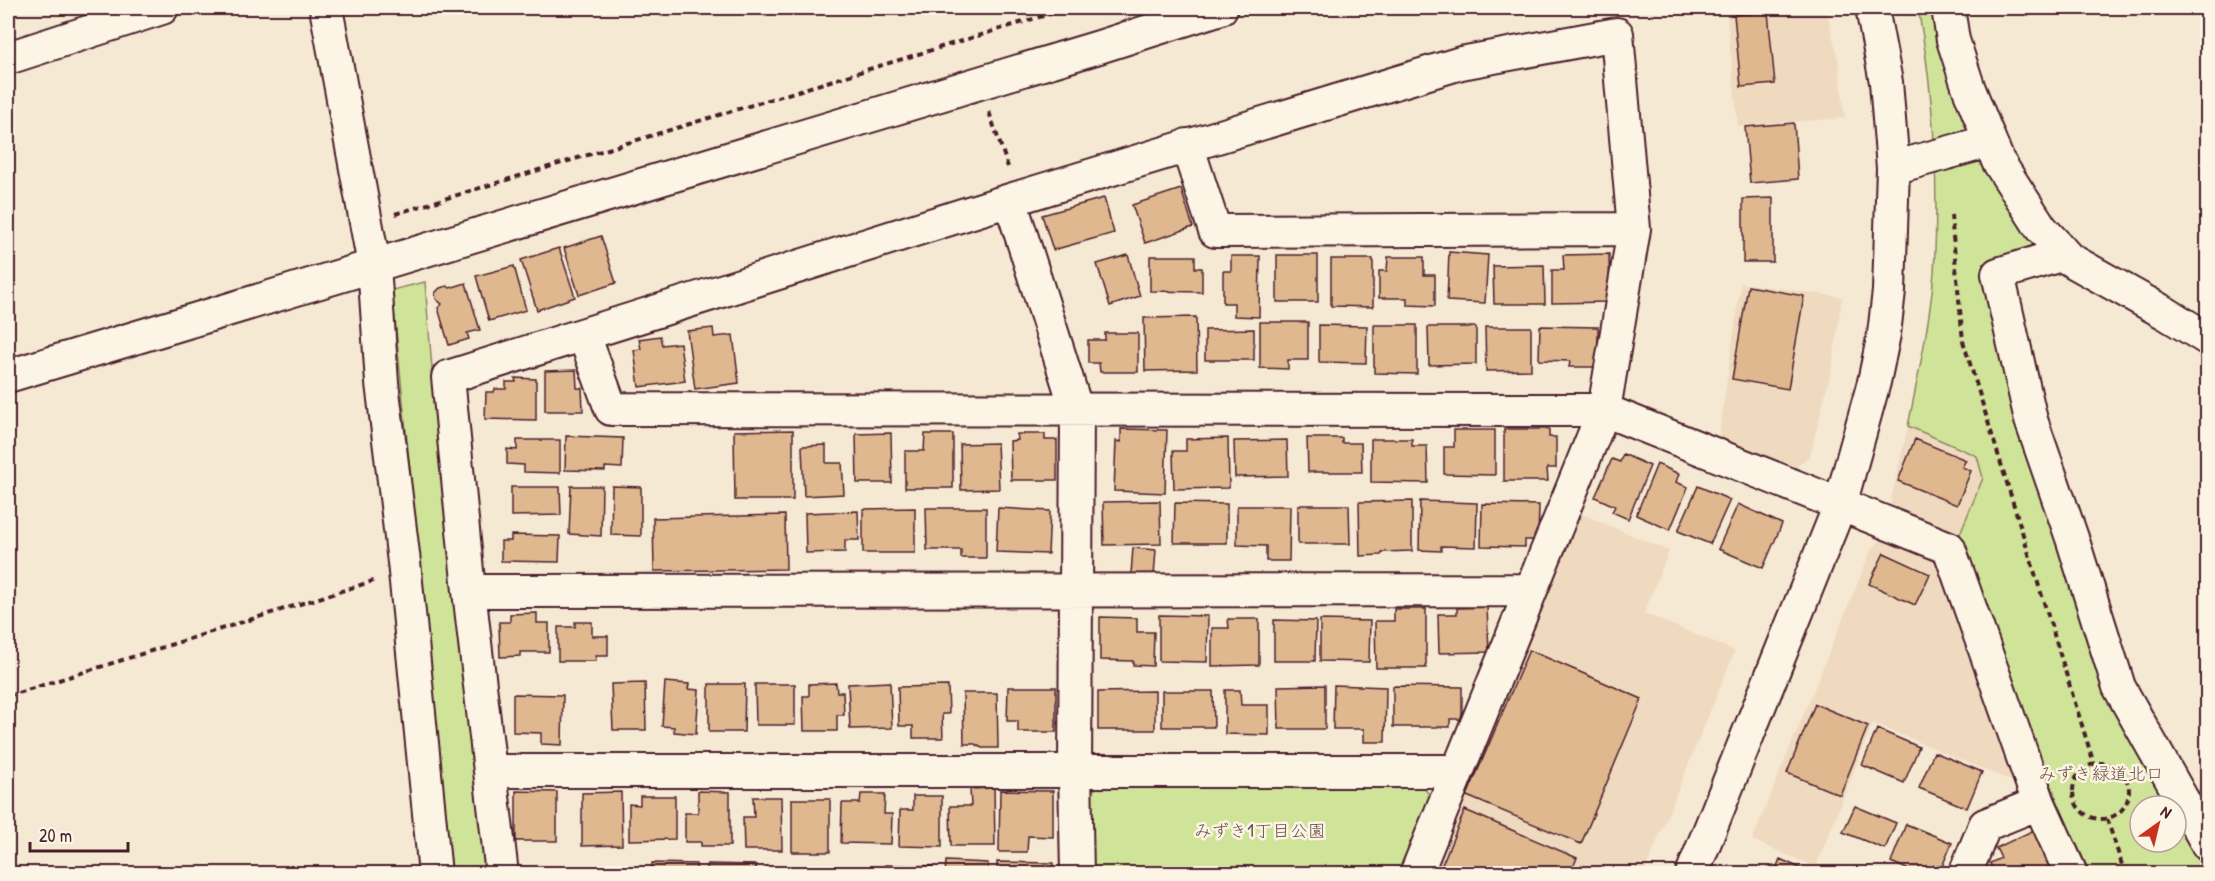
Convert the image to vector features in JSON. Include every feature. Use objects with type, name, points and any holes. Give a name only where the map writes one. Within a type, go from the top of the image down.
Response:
[{"type":"street","points":[[8,58],[162,8]]},
{"type":"street","points":[[326,8],[374,265],[382,383],[405,571],[435,873]]},
{"type":"street","points":[[8,376],[1221,8]]},
{"type":"street","points":[[1692,873],[1840,505],[1874,382],[1884,334],[1892,239],[1893,168],[1886,82],[1872,8]]},
{"type":"street","points":[[1948,8],[1953,40],[1969,89],[1998,161],[2041,228],[2069,259],[2208,339]]},
{"type":"street","points":[[502,873],[468,591],[448,377],[1014,198],[1461,63],[1617,34],[1634,228],[1604,410],[1416,873]]},
{"type":"street","points":[[1893,168],[1990,141]]},
{"type":"street","points":[[1187,145],[1215,231],[1634,228]]},
{"type":"street","points":[[1014,198],[1077,411],[1075,592],[1077,873]]},
{"type":"street","points":[[2064,254],[1998,274],[2031,420],[2072,538],[2119,687],[2208,845]]},
{"type":"street","points":[[584,335],[611,409],[1604,410],[1949,548],[2039,803],[2072,873]]},
{"type":"street","points":[[468,591],[1531,590]]},
{"type":"street","points":[[490,771],[1457,771]]},
{"type":"street","points":[[1965,873],[1985,825],[2039,803]]},
{"type":"path","points":[[366,223],[1069,8]]},
{"type":"path","points":[[987,105],[1014,198]]},
{"type":"path","points":[[1952,214],[1964,341],[2094,764]]},
{"type":"path","points":[[8,696],[405,571]]},
{"type":"path","points":[[2094,764],[2112,765],[2120,769],[2129,785],[2127,802],[2122,810],[2107,819],[2087,816],[2074,801],[2073,792],[2078,774],[2094,764]]},
{"type":"path","points":[[2107,819],[2125,873]]},
{"type":"shaded area","points":[[1726,8],[1826,8],[1839,62],[1845,118],[1738,126]]},
{"type":"shaded area","points":[[1741,283],[1842,297],[1833,363],[1810,456],[1792,470],[1718,441]]},
{"type":"shaded area","points":[[1908,426],[1977,456],[1983,478],[1959,536],[1892,510],[1890,503]]},
{"type":"shaded area","points":[[1580,513],[1669,551],[1644,613],[1735,651],[1644,873],[1433,874]]},
{"type":"shaded area","points":[[1883,537],[1926,555],[1937,566],[1974,675],[2018,784],[1873,723],[1816,867],[1752,840],[1871,550]]},
{"type":"green space","name":"みずき緑道北口","points":[[1918,8],[1938,8],[2040,249],[1988,267],[2172,794],[2128,794],[2128,854],[2188,854],[2188,833],[2207,873],[2090,873],[2064,817],[2003,667],[1959,536],[1983,478],[1977,456],[1908,426],[1930,310],[1934,272],[1936,206],[1934,140]]},
{"type":"green space","points":[[425,282],[485,873],[450,873],[392,290]]},
{"type":"green space","name":"みずき1丁目公園","points":[[1098,786],[1424,787],[1432,799],[1401,873],[1089,874],[1088,796]]},
{"type":"building","points":[[1768,12],[1775,84],[1741,87],[1734,15]]},
{"type":"building","points":[[1794,123],[1798,179],[1750,183],[1745,127]]},
{"type":"building","points":[[1181,189],[1193,227],[1145,243],[1132,205]]},
{"type":"building","points":[[1104,198],[1114,233],[1053,250],[1042,215]]},
{"type":"building","points":[[1773,198],[1773,262],[1743,262],[1743,199]]},
{"type":"building","points":[[601,236],[616,283],[579,295],[564,248]]},
{"type":"building","points":[[559,248],[575,297],[537,310],[521,260]]},
{"type":"building","points":[[1449,252],[1488,255],[1485,303],[1447,301]]},
{"type":"building","points":[[1609,254],[1610,302],[1552,303],[1552,270],[1564,270],[1563,255]]},
{"type":"building","points":[[1128,255],[1140,296],[1110,306],[1097,264]]},
{"type":"building","points":[[1277,255],[1318,255],[1318,302],[1277,302]]},
{"type":"building","points":[[1150,256],[1195,256],[1195,268],[1202,268],[1202,292],[1150,291]]},
{"type":"building","points":[[1231,256],[1260,256],[1259,317],[1234,316],[1234,303],[1223,303],[1223,271],[1231,271]]},
{"type":"building","points":[[1388,257],[1424,257],[1424,275],[1435,275],[1435,306],[1407,305],[1407,298],[1379,298],[1379,271],[1387,271]]},
{"type":"building","points":[[1331,259],[1373,259],[1373,307],[1331,306]]},
{"type":"building","points":[[1544,265],[1545,304],[1494,304],[1493,266]]},
{"type":"building","points":[[514,266],[526,310],[489,321],[476,276]]},
{"type":"building","points":[[466,283],[480,330],[467,333],[469,339],[449,345],[438,308],[442,304],[436,299],[435,293],[440,288],[447,286],[450,288]]},
{"type":"building","points":[[1748,286],[1804,296],[1788,389],[1732,379]]},
{"type":"building","points":[[1196,317],[1197,370],[1145,371],[1144,318]]},
{"type":"building","points":[[1260,322],[1308,322],[1308,360],[1288,360],[1288,369],[1260,368]]},
{"type":"building","points":[[1319,325],[1367,326],[1366,363],[1319,362]]},
{"type":"building","points":[[1374,325],[1417,325],[1417,374],[1374,373]]},
{"type":"building","points":[[1540,326],[1598,327],[1598,367],[1569,367],[1570,361],[1539,360]]},
{"type":"building","points":[[1428,327],[1476,327],[1476,364],[1429,365]]},
{"type":"building","points":[[1485,327],[1531,327],[1531,370],[1486,371]]},
{"type":"building","points":[[713,328],[714,337],[733,335],[739,383],[695,389],[687,331]]},
{"type":"building","points":[[1254,329],[1254,360],[1205,360],[1205,330]]},
{"type":"building","points":[[1105,333],[1138,333],[1138,372],[1100,372],[1099,363],[1088,363],[1088,340],[1105,340]]},
{"type":"building","points":[[660,336],[662,345],[680,343],[685,381],[639,387],[634,350],[641,349],[639,339]]},
{"type":"building","points":[[576,370],[577,388],[582,388],[583,411],[545,411],[545,371]]},
{"type":"building","points":[[515,378],[536,379],[536,420],[485,419],[486,392],[506,389],[506,382],[516,382]]},
{"type":"building","points":[[1121,429],[1167,430],[1165,493],[1114,491],[1116,441],[1121,442]]},
{"type":"building","points":[[1504,429],[1549,429],[1549,437],[1556,437],[1556,468],[1547,468],[1548,481],[1504,481]]},
{"type":"building","points":[[793,430],[793,500],[735,500],[734,431]]},
{"type":"building","points":[[1454,430],[1495,430],[1495,475],[1444,474],[1444,447],[1454,447]]},
{"type":"building","points":[[891,433],[892,483],[857,483],[856,434]]},
{"type":"building","points":[[925,434],[953,434],[953,488],[905,488],[905,451],[924,451]]},
{"type":"building","points":[[1017,434],[1045,434],[1045,440],[1057,440],[1057,480],[1011,480],[1010,441],[1018,440]]},
{"type":"building","points":[[566,436],[623,438],[622,468],[605,467],[605,471],[565,470]]},
{"type":"building","points":[[1228,438],[1229,488],[1174,489],[1173,451],[1186,451],[1186,439]]},
{"type":"building","points":[[1307,438],[1342,438],[1342,443],[1361,443],[1362,472],[1308,472]]},
{"type":"building","points":[[1371,439],[1412,439],[1412,446],[1427,446],[1428,483],[1371,482]]},
{"type":"building","points":[[1915,439],[1966,460],[1962,467],[1971,471],[1957,505],[1898,481]]},
{"type":"building","points":[[517,440],[560,440],[560,473],[524,472],[524,465],[507,464],[507,449],[517,450]]},
{"type":"building","points":[[1287,440],[1288,476],[1235,477],[1234,441]]},
{"type":"building","points":[[997,443],[999,489],[961,490],[960,444]]},
{"type":"building","points":[[826,445],[826,463],[842,463],[844,494],[804,496],[802,446]]},
{"type":"building","points":[[1623,454],[1650,466],[1628,519],[1612,512],[1615,506],[1595,497],[1612,459],[1620,462]]},
{"type":"building","points":[[1657,464],[1679,474],[1676,482],[1688,487],[1670,530],[1636,515]]},
{"type":"building","points":[[571,486],[602,486],[601,536],[569,534]]},
{"type":"building","points":[[612,486],[641,487],[641,536],[611,535]]},
{"type":"building","points":[[1698,486],[1730,500],[1710,544],[1678,531]]},
{"type":"building","points":[[511,487],[560,487],[561,515],[511,516]]},
{"type":"building","points":[[1160,501],[1161,544],[1104,545],[1103,502]]},
{"type":"building","points":[[1412,501],[1412,551],[1360,556],[1359,502]]},
{"type":"building","points":[[1420,501],[1477,503],[1476,547],[1441,546],[1441,551],[1419,550]]},
{"type":"building","points":[[1175,503],[1227,504],[1227,543],[1174,543]]},
{"type":"building","points":[[1482,504],[1539,505],[1538,540],[1525,540],[1525,547],[1481,546]]},
{"type":"building","points":[[1738,504],[1782,524],[1763,568],[1718,549]]},
{"type":"building","points":[[1298,505],[1349,505],[1350,544],[1298,544]]},
{"type":"building","points":[[1237,506],[1290,506],[1289,561],[1266,561],[1266,546],[1237,545]]},
{"type":"building","points":[[915,508],[915,553],[863,553],[863,509]]},
{"type":"building","points":[[926,508],[986,508],[986,558],[961,558],[961,550],[927,550]]},
{"type":"building","points":[[998,508],[1050,511],[1048,554],[996,552]]},
{"type":"building","points":[[858,511],[859,540],[845,540],[845,552],[806,553],[805,513]]},
{"type":"building","points":[[785,515],[786,569],[654,571],[653,518]]},
{"type":"building","points":[[511,535],[560,536],[559,562],[501,561],[501,541],[511,541]]},
{"type":"building","points":[[1133,548],[1156,550],[1154,576],[1131,574]]},
{"type":"building","points":[[1884,553],[1930,574],[1915,605],[1869,584]]},
{"type":"building","points":[[1487,607],[1489,652],[1439,653],[1438,614],[1457,614],[1457,608]]},
{"type":"building","points":[[1394,609],[1426,609],[1426,668],[1376,668],[1375,621],[1394,621]]},
{"type":"building","points":[[537,613],[537,623],[549,623],[549,652],[520,652],[520,656],[500,657],[499,622],[510,622],[510,614]]},
{"type":"building","points":[[1159,615],[1208,616],[1207,662],[1159,661]]},
{"type":"building","points":[[1100,617],[1137,618],[1137,632],[1154,632],[1153,666],[1133,665],[1133,661],[1100,660]]},
{"type":"building","points":[[1228,619],[1259,619],[1259,665],[1212,666],[1212,628],[1229,628]]},
{"type":"building","points":[[1274,620],[1316,621],[1315,661],[1274,661]]},
{"type":"building","points":[[1320,620],[1370,621],[1369,662],[1320,661]]},
{"type":"building","points":[[575,622],[592,622],[592,636],[608,636],[608,656],[596,656],[596,661],[558,661],[558,627],[575,627]]},
{"type":"building","points":[[1529,650],[1642,699],[1581,844],[1467,796]]},
{"type":"building","points":[[665,682],[689,684],[688,689],[699,690],[696,734],[674,732],[674,727],[662,726]]},
{"type":"building","points":[[890,682],[892,728],[850,729],[848,684]]},
{"type":"building","points":[[645,683],[646,730],[613,730],[611,684]]},
{"type":"building","points":[[836,683],[837,692],[843,692],[844,715],[837,715],[837,731],[804,731],[803,696],[809,696],[809,684]]},
{"type":"building","points":[[709,684],[745,684],[744,732],[709,732]]},
{"type":"building","points":[[755,684],[795,684],[795,725],[756,725]]},
{"type":"building","points":[[1325,685],[1325,729],[1279,729],[1278,686]]},
{"type":"building","points":[[1334,685],[1386,687],[1385,742],[1364,742],[1364,729],[1333,729]]},
{"type":"building","points":[[948,686],[949,714],[942,714],[943,738],[913,738],[913,726],[899,726],[898,687]]},
{"type":"building","points":[[1393,686],[1462,687],[1462,719],[1450,719],[1450,727],[1393,727]]},
{"type":"building","points":[[1008,687],[1056,687],[1056,732],[1018,732],[1018,721],[1007,721]]},
{"type":"building","points":[[1225,690],[1240,690],[1241,705],[1269,705],[1269,735],[1225,734]]},
{"type":"building","points":[[1155,691],[1155,730],[1098,730],[1098,692]]},
{"type":"building","points":[[1162,691],[1213,691],[1214,727],[1162,727]]},
{"type":"building","points":[[963,693],[997,693],[998,748],[982,748],[975,744],[964,744]]},
{"type":"building","points":[[513,694],[563,695],[562,745],[541,744],[541,733],[513,732]]},
{"type":"building","points":[[1815,704],[1868,726],[1840,795],[1787,773]]},
{"type":"building","points":[[1877,729],[1919,747],[1904,783],[1862,765]]},
{"type":"building","points":[[1934,752],[1982,772],[1967,808],[1919,788]]},
{"type":"building","points":[[994,788],[995,846],[951,846],[950,806],[971,806],[970,789]]},
{"type":"building","points":[[1000,790],[1053,791],[1053,837],[1028,836],[1027,852],[999,852]]},
{"type":"building","points":[[516,791],[557,792],[557,841],[516,841]]},
{"type":"building","points":[[698,791],[730,792],[730,846],[701,846],[701,842],[685,842],[685,813],[698,813]]},
{"type":"building","points":[[621,792],[622,845],[582,846],[582,793]]},
{"type":"building","points":[[861,794],[885,794],[884,814],[892,814],[891,844],[841,843],[842,803],[860,803]]},
{"type":"building","points":[[640,796],[675,796],[675,839],[629,840],[629,804],[640,805]]},
{"type":"building","points":[[913,796],[942,796],[942,847],[899,846],[900,810],[913,810]]},
{"type":"building","points":[[753,797],[781,797],[782,850],[744,850],[743,817],[754,817]]},
{"type":"building","points":[[792,799],[830,799],[830,852],[792,852]]},
{"type":"building","points":[[1855,806],[1896,823],[1885,849],[1843,832]]},
{"type":"building","points":[[1465,810],[1577,858],[1570,874],[1438,874]]},
{"type":"building","points":[[1906,824],[1952,843],[1941,869],[1933,866],[1930,874],[1918,874],[1891,862]]},
{"type":"building","points":[[2034,830],[2055,874],[1995,874],[1990,863],[2001,858],[1996,848]]},
{"type":"building","points":[[1780,859],[1813,874],[1774,874]]},
{"type":"building","points":[[946,861],[988,863],[988,874],[945,874]]},
{"type":"building","points":[[997,862],[1053,863],[1053,874],[997,874]]},
{"type":"building","points":[[652,863],[696,864],[697,874],[652,874]]},
{"type":"building","points":[[707,864],[756,865],[756,874],[707,874]]},
{"type":"building","points":[[885,865],[932,866],[931,874],[884,874]]},
{"type":"building","points":[[824,866],[872,868],[871,874],[824,874]]},
{"type":"building","points":[[594,867],[637,867],[637,874],[594,874]]},
{"type":"building","points":[[764,868],[815,869],[815,874],[764,874]]},
{"type":"building","points":[[539,870],[579,870],[579,874],[539,874]]}]
